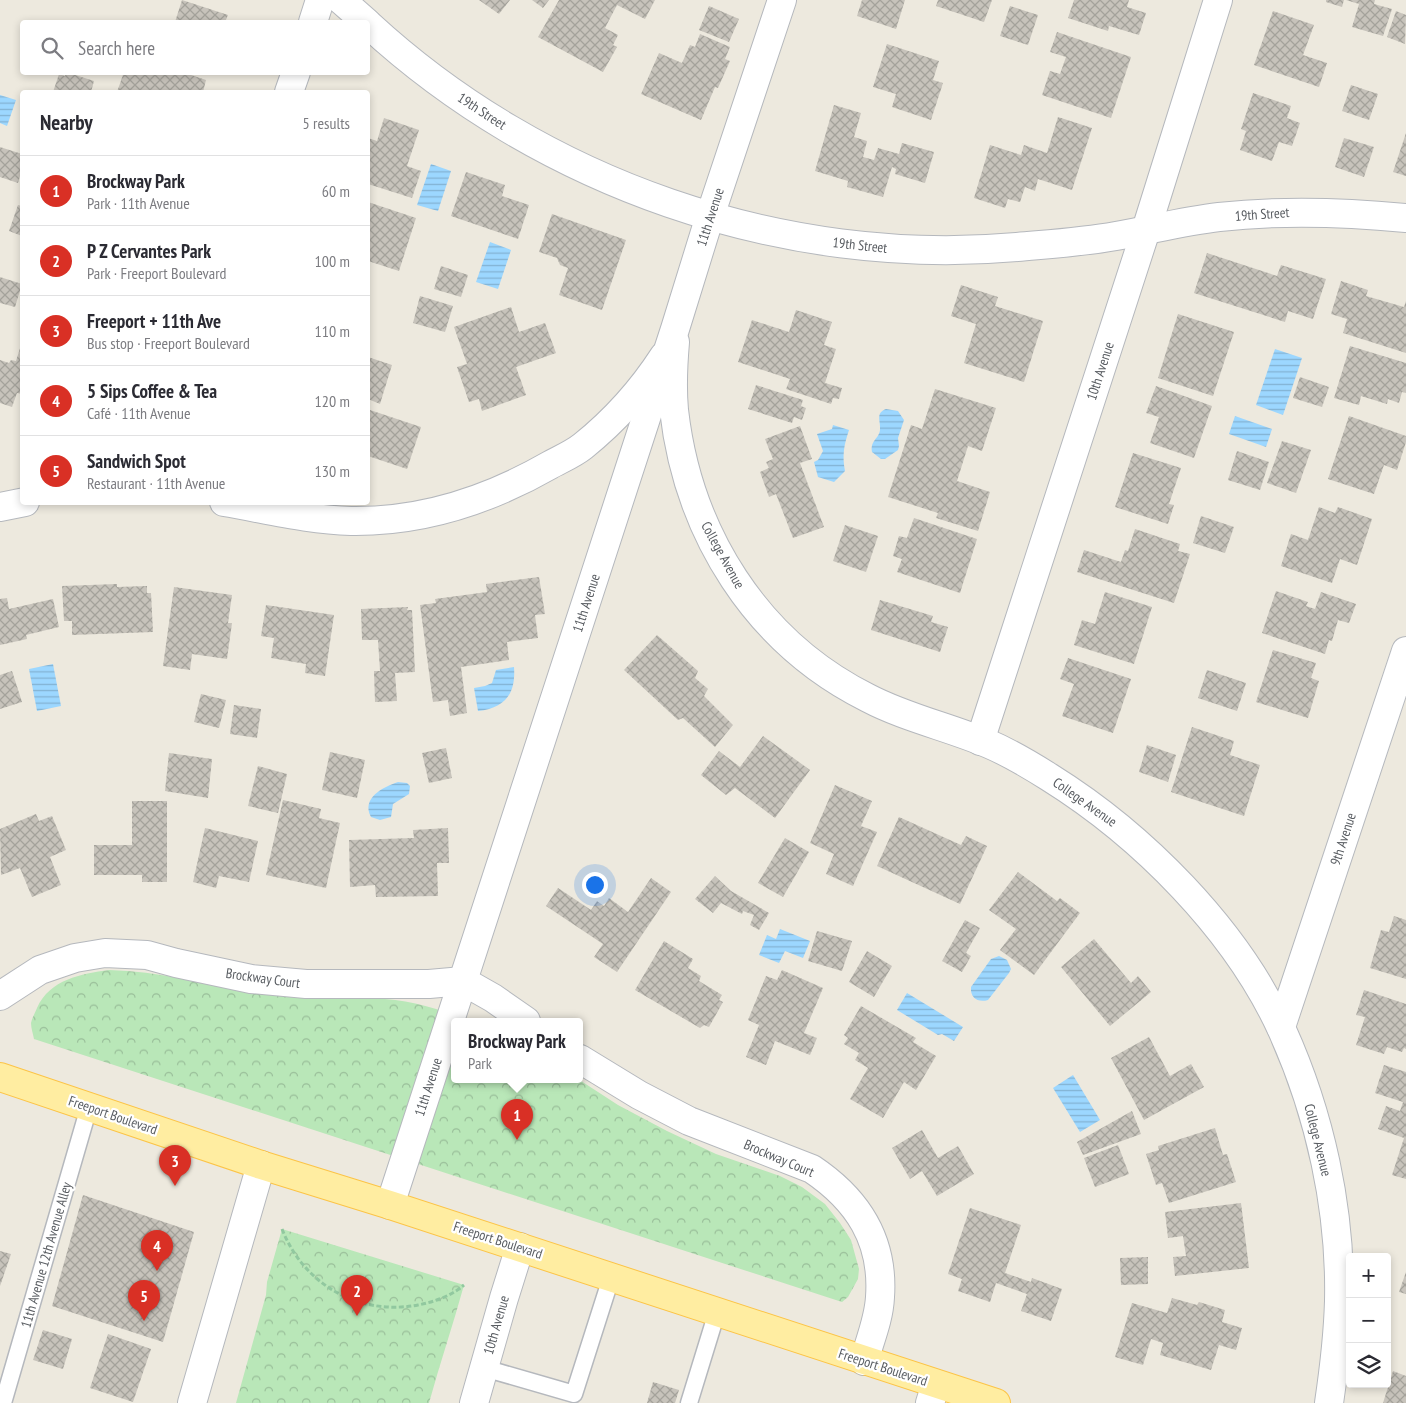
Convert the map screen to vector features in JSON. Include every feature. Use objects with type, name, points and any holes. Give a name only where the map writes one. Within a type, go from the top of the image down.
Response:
[{"type":"main road","name":"Freeport Boulevard","points":[[0,1076],[261,1165],[520,1247],[864,1361],[933,1394],[996,1403]]},
{"type":"street","points":[[313,20],[320,0]]},
{"type":"street","name":"19th Street","points":[[341,0],[364,20]]},
{"type":"street","name":"11th Avenue","points":[[452,1018],[672,339],[710,216],[782,0]]},
{"type":"street","name":"10th Avenue","points":[[980,741],[1146,230],[1218,0]]},
{"type":"street","name":"19th Street","points":[[370,26],[413,62],[476,108],[539,145],[589,171],[674,205],[786,235],[884,248],[924,250],[1014,248],[1111,237],[1217,217],[1264,213],[1348,212],[1406,218]]},
{"type":"street","points":[[290,90],[295,75]]},
{"type":"street","points":[[241,505],[313,518],[351,521],[389,520],[426,515],[508,488],[581,448],[606,426],[634,397],[652,374],[672,339]]},
{"type":"street","name":"College Avenue","points":[[672,339],[674,406],[679,446],[690,487],[709,533],[736,583],[769,625],[836,680],[868,698],[980,741],[1016,758],[1088,802],[1131,836],[1194,899],[1220,930],[1251,974],[1281,1027],[1312,1108],[1333,1201],[1338,1258],[1339,1301],[1337,1344],[1329,1403]]},
{"type":"street","points":[[0,507],[20,503]]},
{"type":"street","name":"9th Avenue","points":[[1281,1027],[1406,652]]},
{"type":"street","name":"Brockway Court","points":[[0,996],[40,970],[74,958],[105,953],[147,955],[251,979],[306,984],[429,984],[464,981]]},
{"type":"street","points":[[464,981],[522,1018]]},
{"type":"street","name":"11th Avenue","points":[[390,1205],[451,1020]]},
{"type":"street","name":"Brockway Court","points":[[583,1061],[638,1095],[689,1121],[812,1169],[843,1194],[858,1211],[870,1232],[880,1276],[880,1298],[876,1320],[864,1361]]},
{"type":"street","points":[[192,1403],[261,1165]]},
{"type":"street","name":"10th Avenue","points":[[474,1403],[520,1247]]},
{"type":"lane","name":"11th Avenue 12th Avenue Alley","points":[[4,1403],[89,1107]]},
{"type":"lane","points":[[484,1368],[574,1394],[611,1278]]},
{"type":"lane","points":[[689,1403],[717,1312]]},
{"type":"path","points":[[282,1229],[288,1244],[304,1267],[324,1286],[349,1299],[376,1306],[404,1308],[431,1303],[456,1292],[464,1285]]},
{"type":"green space","points":[[109,970],[130,971],[289,996],[397,1000],[430,1007],[465,1018],[451,1018],[451,1083],[583,1082],[618,1105],[667,1131],[716,1154],[780,1176],[802,1187],[825,1204],[840,1223],[851,1240],[859,1269],[858,1279],[848,1297],[842,1302],[34,1039],[31,1021],[43,998],[58,984],[77,976]]},
{"type":"green space","points":[[282,1229],[464,1285],[429,1403],[236,1403]]},
{"type":"water","points":[[0,95],[16,100],[7,126],[0,123]]},
{"type":"water","points":[[431,164],[451,171],[438,211],[417,205]]},
{"type":"water","points":[[490,242],[511,250],[498,289],[476,282]]},
{"type":"water","points":[[1275,349],[1302,358],[1283,415],[1256,405]]},
{"type":"water","points":[[886,409],[898,411],[904,420],[898,438],[898,450],[885,459],[881,459],[872,452],[872,448],[873,442],[879,433],[880,415]]},
{"type":"water","points":[[1235,416],[1272,429],[1266,447],[1229,434]]},
{"type":"water","points":[[833,425],[849,430],[844,450],[845,471],[834,482],[818,477],[814,462],[818,460],[823,451],[817,434],[832,429]]},
{"type":"water","points":[[53,664],[61,706],[37,711],[29,669]]},
{"type":"water","points":[[514,667],[513,685],[507,698],[495,707],[478,711],[474,688],[492,683],[496,670]]},
{"type":"water","points":[[398,782],[407,783],[410,786],[409,794],[393,804],[391,817],[380,820],[371,817],[369,804],[371,799],[380,790]]},
{"type":"water","points":[[780,929],[810,941],[803,958],[785,951],[779,963],[759,955],[767,935],[776,939]]},
{"type":"water","points":[[999,956],[1007,960],[1011,969],[1009,973],[988,1000],[975,999],[971,987],[991,959]]},
{"type":"water","points":[[907,993],[963,1027],[954,1041],[942,1034],[938,1035],[897,1010]]},
{"type":"water","points":[[1073,1075],[1100,1120],[1080,1132],[1053,1088]]},
{"type":"building","points":[[182,0],[228,15],[226,20],[176,20]]},
{"type":"building","points":[[479,0],[510,0],[499,14]]},
{"type":"building","points":[[532,0],[549,0],[543,8]]},
{"type":"building","points":[[559,0],[655,0],[645,19],[617,5],[605,28],[618,35],[613,45],[617,47],[603,72],[538,37]]},
{"type":"building","points":[[862,0],[905,0],[896,29],[857,16]]},
{"type":"building","points":[[938,0],[992,0],[984,22],[936,6]]},
{"type":"building","points":[[1074,0],[1129,0],[1127,7],[1146,13],[1139,35],[1109,26],[1108,31],[1068,18]]},
{"type":"building","points":[[1326,0],[1344,0],[1342,7],[1326,2]]},
{"type":"building","points":[[1346,0],[1375,0],[1374,4],[1392,9],[1383,36],[1352,27],[1359,4]]},
{"type":"building","points":[[709,6],[739,19],[729,42],[699,30]]},
{"type":"building","points":[[1010,6],[1038,15],[1028,45],[1000,36]]},
{"type":"building","points":[[1273,11],[1314,25],[1303,55],[1327,63],[1319,87],[1254,65]]},
{"type":"building","points":[[1396,11],[1406,15],[1405,44],[1387,37]]},
{"type":"building","points":[[1057,32],[1131,57],[1111,118],[1042,95],[1050,71],[1060,74],[1066,57],[1050,52]]},
{"type":"building","points":[[700,34],[730,47],[725,59],[730,61],[718,88],[715,87],[701,120],[641,94],[659,53],[682,63],[690,45],[695,47]]},
{"type":"building","points":[[887,44],[939,61],[933,80],[943,83],[931,120],[892,107],[896,94],[873,87]]},
{"type":"building","points":[[59,75],[75,75],[94,81],[92,90],[54,90]]},
{"type":"building","points":[[123,75],[191,75],[206,80],[204,90],[118,90]]},
{"type":"building","points":[[1351,85],[1378,94],[1369,120],[1342,111]]},
{"type":"building","points":[[1253,93],[1291,106],[1287,118],[1300,123],[1292,146],[1279,142],[1272,161],[1240,150],[1246,131],[1241,129]]},
{"type":"building","points":[[834,105],[861,113],[854,137],[867,141],[863,157],[874,160],[878,148],[899,154],[902,143],[934,152],[925,183],[895,174],[896,169],[892,167],[883,197],[847,187],[848,181],[815,171]]},
{"type":"building","points":[[1058,117],[1092,128],[1072,190],[1038,179],[1035,191],[1025,187],[1020,202],[1008,199],[1005,208],[974,198],[990,145],[1021,155],[1024,145],[1047,153]]},
{"type":"building","points":[[384,118],[419,130],[407,166],[421,171],[412,198],[370,185],[370,139],[377,141]]},
{"type":"building","points":[[1406,133],[1406,176],[1393,172]]},
{"type":"building","points":[[1344,138],[1374,147],[1364,177],[1335,167]]},
{"type":"building","points":[[0,147],[20,153],[20,176],[18,183],[0,177]]},
{"type":"building","points":[[466,172],[505,185],[502,196],[529,205],[518,239],[451,216]]},
{"type":"building","points":[[370,203],[416,218],[399,271],[370,262]]},
{"type":"building","points":[[18,205],[20,206],[20,235],[9,231]]},
{"type":"building","points":[[552,214],[626,240],[602,310],[559,295],[568,268],[560,265],[557,258],[539,252]]},
{"type":"building","points":[[1207,253],[1277,276],[1281,265],[1326,279],[1313,319],[1288,311],[1285,322],[1194,293]]},
{"type":"building","points":[[441,266],[468,275],[461,297],[434,289]]},
{"type":"building","points":[[0,277],[20,283],[15,307],[0,303]]},
{"type":"building","points":[[1341,281],[1368,290],[1366,296],[1404,307],[1406,301],[1406,353],[1343,333],[1347,319],[1331,314]]},
{"type":"building","points":[[961,285],[998,297],[995,306],[1043,321],[1024,382],[964,363],[976,324],[951,316]]},
{"type":"building","points":[[420,296],[453,306],[445,332],[413,323]]},
{"type":"building","points":[[511,307],[519,332],[545,323],[556,353],[516,367],[526,395],[482,411],[479,399],[469,402],[457,367],[467,364],[454,327]]},
{"type":"building","points":[[796,310],[832,322],[824,345],[836,349],[825,383],[842,388],[839,399],[833,398],[831,404],[786,389],[790,379],[738,362],[752,320],[789,332]]},
{"type":"building","points":[[1178,314],[1234,332],[1213,396],[1158,378]]},
{"type":"building","points":[[1350,346],[1406,363],[1406,393],[1402,392],[1399,403],[1388,399],[1387,404],[1361,396],[1359,405],[1334,398]]},
{"type":"building","points":[[20,348],[20,394],[17,393],[12,407],[0,403],[0,360],[9,363],[11,360],[16,361]]},
{"type":"building","points":[[370,358],[392,365],[380,404],[370,400]]},
{"type":"building","points":[[1300,377],[1329,387],[1322,407],[1293,398]]},
{"type":"building","points":[[756,385],[803,400],[801,406],[806,408],[802,420],[794,417],[792,423],[748,409]]},
{"type":"building","points":[[1156,386],[1212,406],[1194,458],[1150,443],[1159,417],[1146,413]]},
{"type":"building","points":[[935,389],[996,408],[982,451],[968,446],[957,481],[990,492],[978,531],[936,518],[938,513],[888,497],[911,425],[922,429]]},
{"type":"building","points":[[370,410],[421,427],[407,469],[370,457]]},
{"type":"building","points":[[1349,416],[1406,436],[1406,442],[1397,470],[1384,465],[1374,494],[1328,479]]},
{"type":"building","points":[[800,426],[812,459],[800,463],[824,527],[793,538],[776,494],[769,497],[760,472],[769,468],[766,462],[773,459],[765,439]]},
{"type":"building","points":[[1282,441],[1311,450],[1296,493],[1267,483]]},
{"type":"building","points":[[1237,451],[1269,462],[1260,490],[1228,480]]},
{"type":"building","points":[[1133,453],[1181,468],[1169,504],[1174,505],[1168,524],[1115,507]]},
{"type":"building","points":[[1319,507],[1335,513],[1338,507],[1372,519],[1357,565],[1340,559],[1332,583],[1281,566],[1291,534],[1308,540]]},
{"type":"building","points":[[1201,516],[1234,527],[1225,553],[1193,543]]},
{"type":"building","points":[[914,518],[977,539],[960,593],[897,572],[902,559],[893,556],[899,536],[907,538]]},
{"type":"building","points":[[845,525],[878,536],[866,572],[833,561]]},
{"type":"building","points":[[1135,529],[1180,544],[1178,551],[1190,554],[1174,603],[1077,572],[1084,550],[1121,562],[1125,550],[1128,551]]},
{"type":"building","points":[[539,577],[545,614],[535,615],[538,638],[507,642],[509,660],[461,667],[467,713],[450,716],[448,700],[433,702],[420,605],[436,603],[435,599],[487,592],[486,584]]},
{"type":"building","points":[[117,584],[117,587],[147,586],[147,593],[151,593],[153,632],[72,635],[72,621],[64,621],[62,586]]},
{"type":"building","points":[[174,587],[232,595],[228,623],[232,623],[227,659],[192,654],[190,670],[163,666]]},
{"type":"building","points":[[1276,591],[1308,602],[1306,606],[1315,609],[1321,592],[1356,604],[1349,623],[1338,620],[1332,641],[1329,640],[1325,654],[1262,633]]},
{"type":"building","points":[[1105,592],[1152,607],[1134,664],[1074,645],[1082,620],[1095,624]]},
{"type":"building","points":[[7,598],[9,609],[53,599],[59,627],[26,635],[27,639],[0,645],[0,599]]},
{"type":"building","points":[[880,600],[933,616],[931,622],[948,627],[940,652],[871,630]]},
{"type":"building","points":[[266,605],[334,615],[325,676],[305,673],[306,664],[271,658],[274,638],[261,636]]},
{"type":"building","points":[[408,607],[407,610],[412,610],[415,672],[395,673],[397,701],[375,702],[374,671],[380,671],[378,640],[362,640],[361,609]]},
{"type":"building","points":[[657,635],[698,671],[695,678],[708,689],[704,696],[733,725],[715,747],[683,718],[678,720],[624,670]]},
{"type":"building","points":[[1273,650],[1316,663],[1311,678],[1319,681],[1308,718],[1256,702]]},
{"type":"building","points":[[1068,658],[1131,679],[1113,733],[1062,716],[1074,684],[1060,679]]},
{"type":"building","points":[[1207,670],[1246,683],[1237,711],[1198,698]]},
{"type":"building","points":[[12,671],[22,702],[0,709],[0,675]]},
{"type":"building","points":[[201,694],[226,700],[219,728],[194,722]]},
{"type":"building","points":[[234,705],[261,709],[257,738],[230,734]]},
{"type":"building","points":[[1192,727],[1234,741],[1230,755],[1260,765],[1244,816],[1171,792]]},
{"type":"building","points":[[763,736],[810,770],[775,818],[735,788],[726,795],[701,775],[719,751],[740,767]]},
{"type":"building","points":[[1147,745],[1176,755],[1168,782],[1139,772]]},
{"type":"building","points":[[446,748],[452,778],[429,783],[422,753]]},
{"type":"building","points":[[330,752],[365,760],[357,798],[322,790]]},
{"type":"building","points":[[169,753],[212,759],[208,798],[165,791]]},
{"type":"building","points":[[258,766],[287,774],[278,813],[248,806]]},
{"type":"building","points":[[835,785],[872,801],[861,826],[877,832],[853,886],[826,874],[834,854],[810,843]]},
{"type":"building","points":[[283,800],[321,809],[319,818],[340,823],[326,888],[266,875]]},
{"type":"building","points":[[132,801],[167,801],[167,882],[142,882],[142,875],[94,875],[94,845],[132,845]]},
{"type":"building","points":[[36,814],[39,821],[52,816],[66,850],[50,857],[61,885],[32,897],[20,868],[1,875],[0,829]]},
{"type":"building","points":[[899,817],[961,845],[966,836],[987,846],[960,904],[877,866]]},
{"type":"building","points":[[205,828],[258,841],[249,882],[219,876],[216,888],[193,882]]},
{"type":"building","points":[[448,828],[449,863],[437,863],[438,896],[376,897],[375,885],[350,887],[349,840],[414,838],[413,830]]},
{"type":"building","points":[[785,838],[809,852],[783,897],[758,883]]},
{"type":"building","points":[[1018,872],[1057,901],[1060,898],[1080,913],[1034,975],[1000,950],[1016,929],[989,910]]},
{"type":"building","points":[[715,876],[731,891],[769,913],[759,930],[750,925],[754,915],[743,911],[742,914],[721,903],[713,913],[695,899]]},
{"type":"building","points":[[651,878],[671,892],[617,972],[594,957],[603,944],[546,906],[558,888],[591,910],[597,901],[604,906],[609,898],[628,912]]},
{"type":"building","points":[[1394,916],[1406,920],[1406,979],[1370,968],[1381,930],[1389,932]]},
{"type":"building","points":[[965,920],[980,928],[966,953],[971,956],[962,972],[942,961]]},
{"type":"building","points":[[817,931],[852,941],[842,971],[808,961]]},
{"type":"building","points":[[1094,939],[1131,983],[1138,976],[1151,992],[1110,1026],[1061,967]]},
{"type":"building","points":[[664,941],[693,959],[688,968],[701,976],[699,981],[722,995],[719,1000],[723,1002],[709,1027],[704,1025],[700,1028],[635,990]]},
{"type":"building","points":[[867,951],[892,966],[874,997],[849,982]]},
{"type":"building","points":[[782,970],[823,988],[804,1033],[817,1038],[810,1055],[775,1041],[766,1065],[746,1057],[759,1025],[748,1020],[766,976],[777,980]]},
{"type":"building","points":[[1364,990],[1406,1004],[1406,1049],[1404,1048],[1402,1052],[1387,1047],[1384,1054],[1356,1045],[1365,1017],[1356,1015]]},
{"type":"building","points":[[861,1006],[916,1038],[913,1042],[936,1056],[916,1090],[904,1082],[883,1118],[850,1099],[868,1068],[855,1060],[859,1053],[844,1044],[848,1038],[844,1035]]},
{"type":"building","points":[[1149,1037],[1170,1076],[1191,1064],[1204,1087],[1144,1120],[1111,1058]]},
{"type":"building","points":[[1384,1065],[1406,1072],[1406,1179],[1392,1175],[1404,1138],[1378,1129],[1386,1106],[1400,1111],[1403,1102],[1375,1093]]},
{"type":"building","points":[[1132,1111],[1141,1134],[1083,1155],[1077,1142]]},
{"type":"building","points":[[1215,1128],[1223,1155],[1227,1154],[1236,1182],[1169,1203],[1162,1183],[1156,1185],[1146,1154],[1159,1150],[1158,1146]]},
{"type":"building","points":[[922,1130],[938,1158],[958,1146],[974,1174],[937,1196],[922,1171],[910,1179],[892,1148]]},
{"type":"building","points":[[1118,1145],[1129,1174],[1095,1187],[1084,1158]]},
{"type":"building","points":[[83,1195],[194,1232],[163,1342],[52,1306]]},
{"type":"building","points":[[1241,1203],[1249,1268],[1175,1276],[1173,1257],[1186,1256],[1183,1236],[1168,1238],[1165,1212]]},
{"type":"building","points":[[970,1208],[1021,1225],[1005,1273],[1031,1282],[1032,1278],[1062,1289],[1051,1321],[1021,1311],[1027,1294],[996,1283],[990,1302],[958,1291],[962,1279],[948,1274]]},
{"type":"building","points":[[0,1251],[11,1254],[0,1286]]},
{"type":"building","points":[[1148,1257],[1148,1284],[1121,1285],[1120,1258]]},
{"type":"building","points":[[1406,1272],[1406,1294],[1399,1292]]},
{"type":"building","points":[[1172,1298],[1197,1305],[1199,1302],[1225,1310],[1222,1322],[1242,1328],[1236,1350],[1219,1345],[1211,1370],[1160,1355],[1163,1343],[1151,1339],[1143,1365],[1115,1357],[1132,1303],[1167,1313]]},
{"type":"building","points":[[43,1330],[72,1339],[63,1369],[33,1360]]},
{"type":"building","points":[[108,1334],[151,1349],[133,1402],[90,1388]]},
{"type":"building","points":[[1393,1371],[1406,1376],[1406,1403],[1383,1403],[1388,1388],[1391,1388]]},
{"type":"building","points":[[653,1382],[679,1390],[675,1403],[647,1403]]},
{"type":"place","name":"Brockway Park","points":[[517,1140]]},
{"type":"place","name":"Freeport + 11th Ave","points":[[175,1186]]},
{"type":"place","name":"5 Sips Coffee & Tea","points":[[157,1271]]},
{"type":"place","name":"P Z Cervantes Park","points":[[357,1316]]},
{"type":"place","name":"Sandwich Spot","points":[[144,1321]]}]
